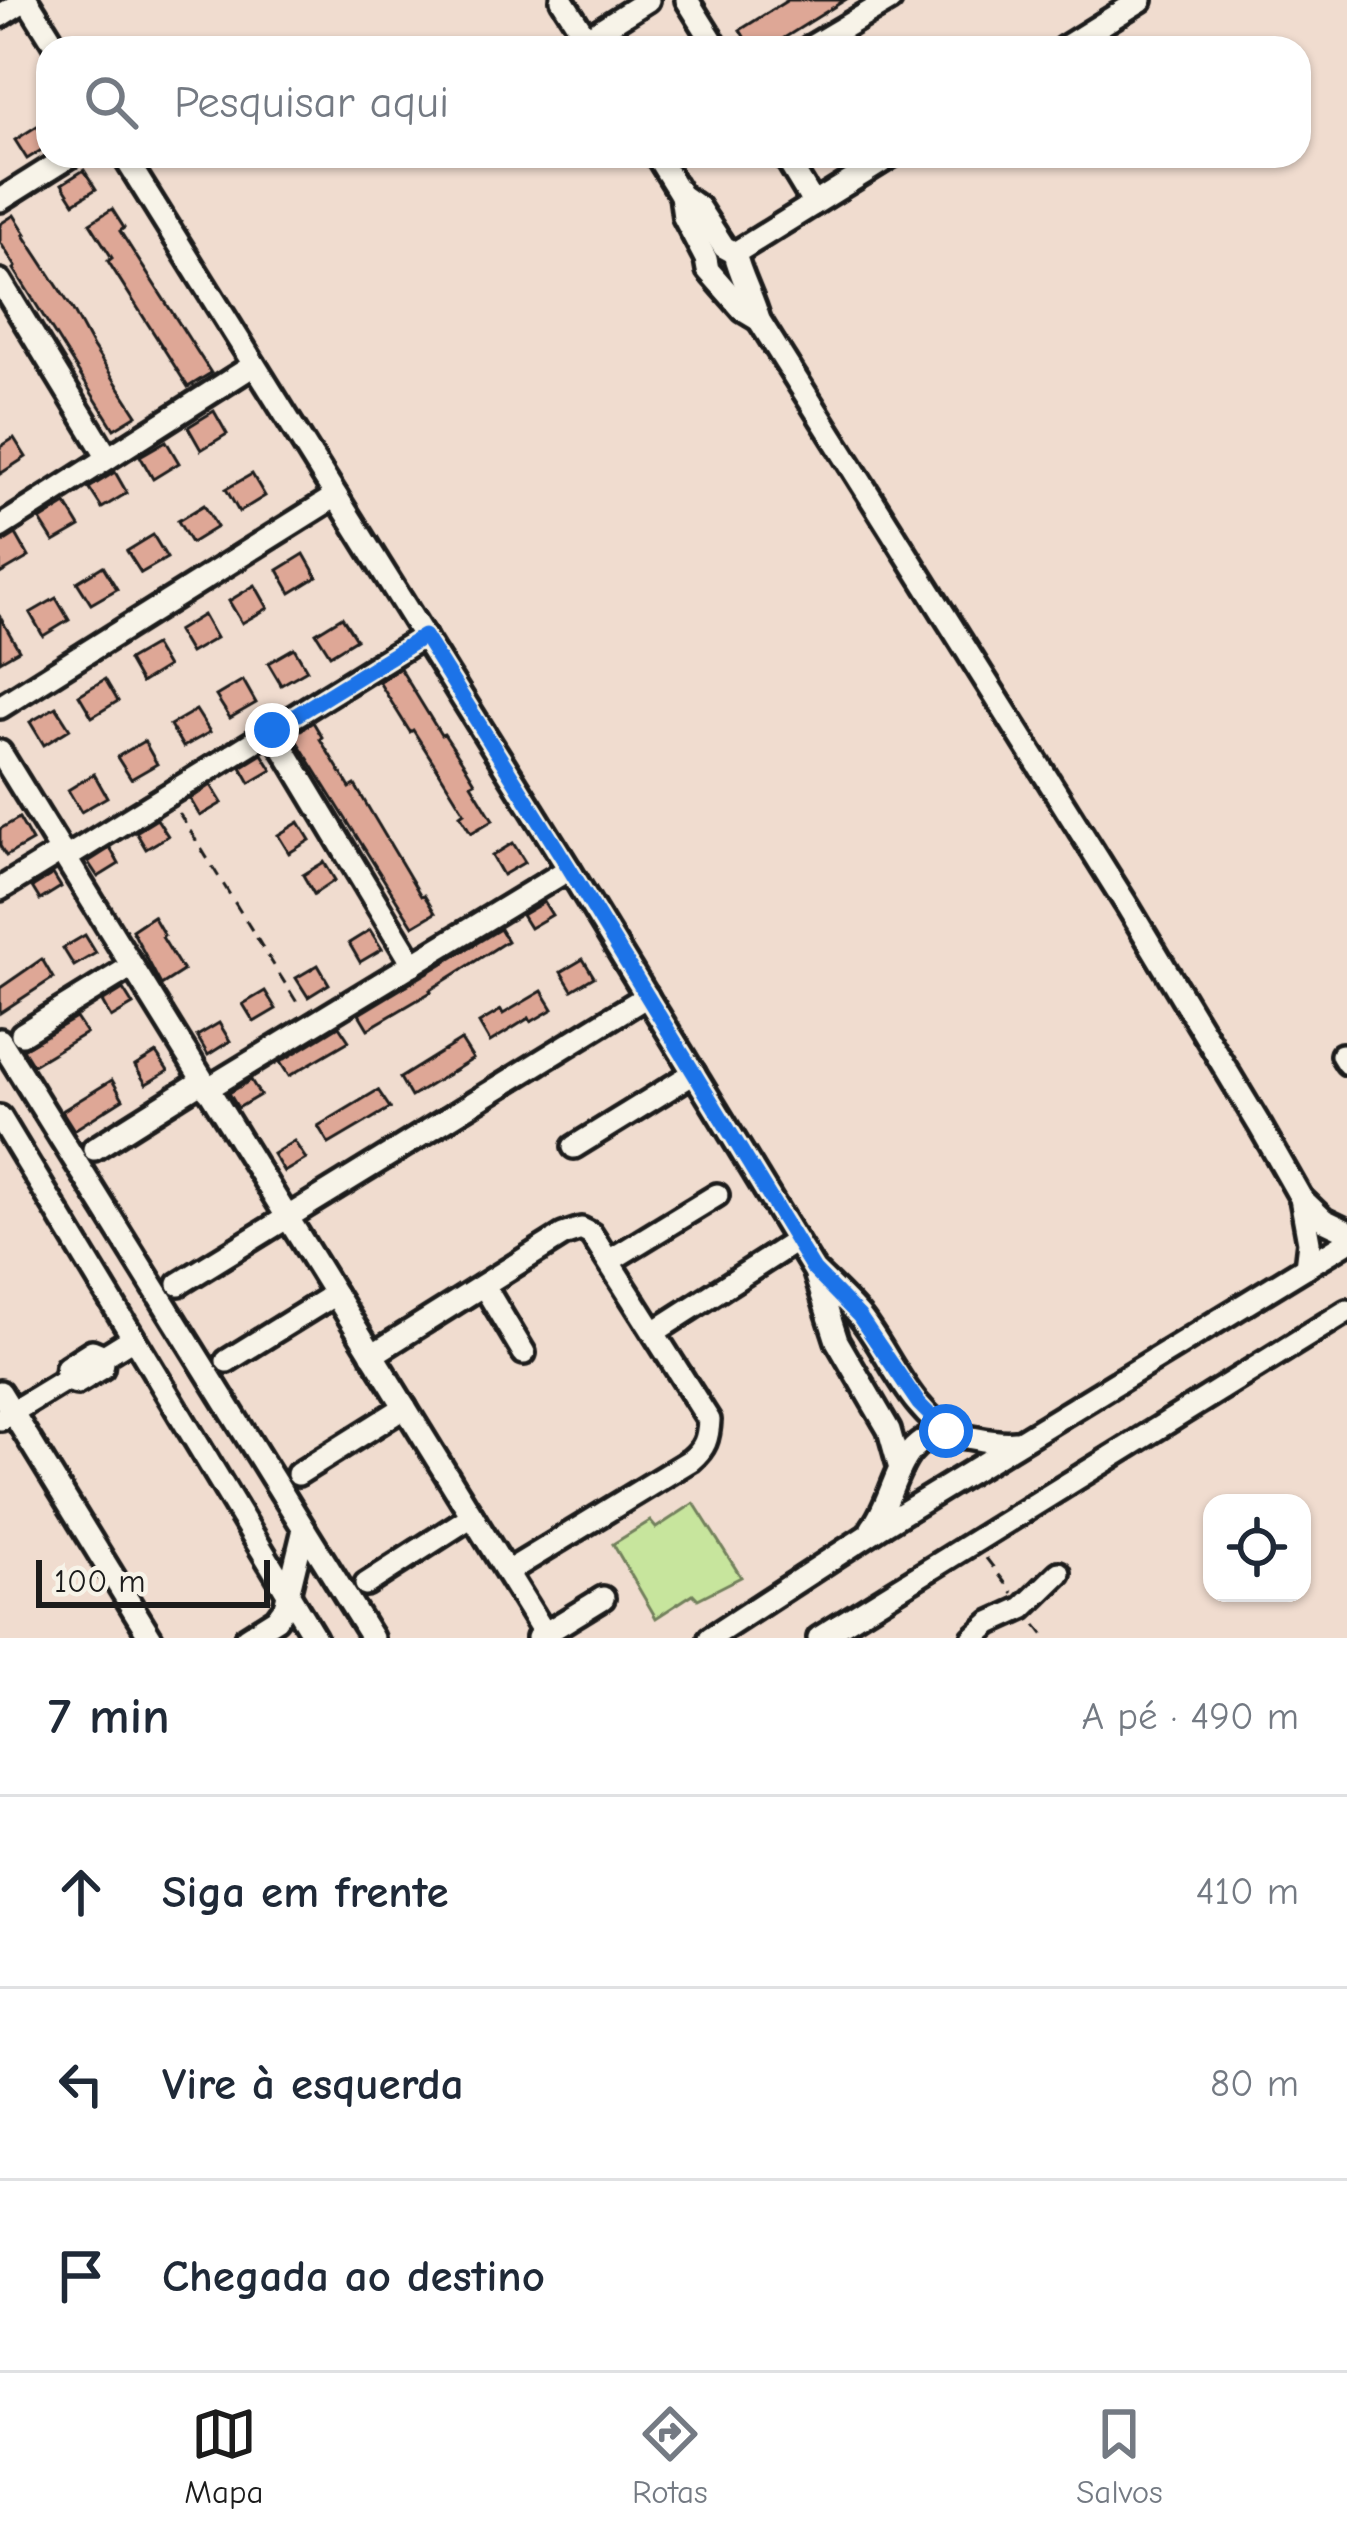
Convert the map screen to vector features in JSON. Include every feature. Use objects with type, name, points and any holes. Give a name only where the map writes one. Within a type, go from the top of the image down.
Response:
[{"type":"street","points":[[0,16],[26,0],[49,36]]},
{"type":"street","points":[[562,0],[585,36]]},
{"type":"street","points":[[599,36],[648,0]]},
{"type":"street","points":[[687,0],[710,36]]},
{"type":"street","points":[[829,36],[890,0]]},
{"type":"street","points":[[1083,36],[1141,0]]},
{"type":"street","points":[[0,200],[51,168]]},
{"type":"street","points":[[131,168],[814,1270],[859,1316],[919,1404],[937,1424],[957,1436]]},
{"type":"street","points":[[664,168],[681,195],[698,207],[744,311],[759,320],[1260,1126],[1300,1198],[1309,1242],[1306,1267]]},
{"type":"street","points":[[792,168],[814,204]]},
{"type":"street","points":[[724,260],[872,168]]},
{"type":"street","points":[[0,281],[108,458]]},
{"type":"street","points":[[0,527],[254,365]]},
{"type":"street","points":[[0,707],[336,496]]},
{"type":"street","points":[[0,889],[167,795],[424,636]]},
{"type":"street","points":[[272,730],[413,964]]},
{"type":"street","points":[[0,752],[507,1572],[542,1636],[603,1598]]},
{"type":"street","points":[[94,1149],[312,1025],[569,868]]},
{"type":"street","points":[[133,966],[6,1040],[372,1638]]},
{"type":"street","points":[[178,1284],[647,996]]},
{"type":"street","points":[[574,1147],[694,1073]]},
{"type":"street","points":[[0,1117],[315,1638]]},
{"type":"street","points":[[0,1167],[22,1153]]},
{"type":"street","points":[[609,1262],[717,1195]]},
{"type":"street","points":[[1300,1198],[1324,1220],[1347,1231]]},
{"type":"street","points":[[373,1355],[581,1229],[591,1234],[709,1420],[704,1448],[691,1460],[507,1572]]},
{"type":"street","points":[[654,1332],[796,1240]]},
{"type":"street","points":[[710,1638],[865,1537],[1347,1242]]},
{"type":"street","points":[[814,1270],[834,1334],[889,1430],[900,1469]]},
{"type":"street","points":[[484,1286],[524,1354]]},
{"type":"street","points":[[227,1361],[335,1294]]},
{"type":"street","points":[[819,1638],[1347,1311]]},
{"type":"street","points":[[834,1334],[859,1316]]},
{"type":"street","points":[[134,1338],[104,1356],[92,1351],[67,1367],[65,1380],[4,1408],[151,1638]]},
{"type":"street","points":[[889,1430],[911,1424],[919,1404]]},
{"type":"street","points":[[298,1474],[405,1407]]},
{"type":"street","points":[[865,1537],[886,1509],[905,1456],[925,1439],[957,1436],[995,1444],[1027,1439]]},
{"type":"street","points":[[366,1584],[472,1516]]},
{"type":"street","points":[[246,1638],[276,1619],[285,1607],[304,1529]]},
{"type":"street","points":[[973,1638],[990,1623],[1024,1608],[1059,1574]]},
{"type":"path","points":[[167,795],[312,1025]]},
{"type":"path","points":[[974,1542],[1046,1638]]},
{"type":"green space","points":[[694,1503],[741,1577],[698,1599],[693,1594],[656,1618],[613,1544],[650,1521],[656,1528]]},
{"type":"building","points":[[788,0],[845,0],[787,36],[744,36],[740,30]]},
{"type":"building","points":[[36,127],[36,153],[27,159],[15,140]]},
{"type":"building","points":[[84,170],[96,189],[74,203],[62,184]]},
{"type":"building","points":[[112,209],[124,228],[120,231],[211,373],[188,387],[108,261],[112,258],[90,223]]},
{"type":"building","points":[[14,215],[137,415],[114,429],[0,242],[0,224]]},
{"type":"building","points":[[214,411],[227,434],[201,450],[188,427]]},
{"type":"building","points":[[14,438],[26,457],[0,474],[0,447]]},
{"type":"building","points":[[166,441],[179,463],[153,479],[140,456]]},
{"type":"building","points":[[115,472],[127,493],[102,508],[89,488]]},
{"type":"building","points":[[252,474],[265,496],[239,512],[226,489]]},
{"type":"building","points":[[66,504],[80,527],[54,542],[40,520]]},
{"type":"building","points":[[204,505],[217,527],[191,543],[178,521]]},
{"type":"building","points":[[16,534],[29,557],[0,574],[0,544]]},
{"type":"building","points":[[153,535],[167,558],[141,573],[127,551]]},
{"type":"building","points":[[304,554],[317,577],[291,593],[278,570]]},
{"type":"building","points":[[103,566],[117,589],[91,604],[77,582]]},
{"type":"building","points":[[255,585],[268,608],[242,623],[229,601]]},
{"type":"building","points":[[56,598],[69,620],[43,636],[30,613]]},
{"type":"building","points":[[203,615],[216,638],[190,653],[177,631]]},
{"type":"building","points":[[0,617],[19,650],[0,661]]},
{"type":"building","points":[[342,617],[356,639],[330,655],[316,633]]},
{"type":"building","points":[[154,645],[167,667],[141,683],[128,660]]},
{"type":"building","points":[[294,648],[307,670],[281,685],[268,663]]},
{"type":"building","points":[[400,668],[464,764],[493,820],[471,833],[460,815],[464,812],[379,682]]},
{"type":"building","points":[[105,679],[118,701],[92,717],[79,695]]},
{"type":"building","points":[[243,680],[256,703],[230,718],[216,696]]},
{"type":"building","points":[[56,707],[70,729],[44,745],[30,722]]},
{"type":"building","points":[[196,710],[210,732],[183,747],[170,725]]},
{"type":"building","points":[[313,722],[350,788],[355,785],[435,913],[413,926],[293,735]]},
{"type":"building","points":[[144,741],[157,764],[131,779],[117,757]]},
{"type":"building","points":[[262,754],[272,770],[250,783],[241,767]]},
{"type":"building","points":[[94,774],[107,797],[81,812],[68,790]]},
{"type":"building","points":[[211,785],[222,803],[200,816],[190,799]]},
{"type":"building","points":[[19,818],[32,841],[6,856],[0,846],[0,829]]},
{"type":"building","points":[[157,819],[168,836],[146,849],[136,832]]},
{"type":"building","points":[[299,822],[310,840],[289,853],[278,835]]},
{"type":"building","points":[[513,843],[525,862],[503,875],[492,856]]},
{"type":"building","points":[[110,848],[119,864],[98,877],[88,862]]},
{"type":"building","points":[[324,862],[335,880],[314,894],[303,875]]},
{"type":"building","points":[[53,874],[61,887],[40,900],[32,887]]},
{"type":"building","points":[[544,902],[552,915],[530,928],[522,915]]},
{"type":"building","points":[[153,916],[183,971],[161,985],[132,930]]},
{"type":"building","points":[[500,929],[507,941],[368,1029],[359,1014]]},
{"type":"building","points":[[370,930],[382,949],[360,962],[349,943]]},
{"type":"building","points":[[85,935],[96,953],[74,966],[63,948]]},
{"type":"building","points":[[42,959],[53,978],[0,1013],[0,988]]},
{"type":"building","points":[[583,959],[594,977],[572,990],[561,972]]},
{"type":"building","points":[[318,965],[329,984],[308,997],[296,978]]},
{"type":"building","points":[[123,989],[133,1005],[111,1018],[102,1002]]},
{"type":"building","points":[[265,991],[276,1009],[254,1022],[243,1004]]},
{"type":"building","points":[[542,991],[553,1009],[490,1042],[479,1023]]},
{"type":"building","points":[[76,1018],[86,1033],[33,1065],[23,1049]]},
{"type":"building","points":[[219,1023],[230,1041],[208,1055],[197,1036]]},
{"type":"building","points":[[339,1026],[349,1041],[289,1076],[280,1062]]},
{"type":"building","points":[[461,1040],[473,1059],[411,1097],[400,1078]]},
{"type":"building","points":[[156,1053],[168,1071],[146,1084],[135,1066]]},
{"type":"building","points":[[112,1080],[123,1099],[74,1130],[62,1111]]},
{"type":"building","points":[[251,1080],[260,1095],[238,1108],[229,1093]]},
{"type":"building","points":[[378,1090],[390,1108],[329,1144],[318,1126]]},
{"type":"building","points":[[294,1141],[306,1159],[284,1172],[273,1154]]},
{"type":"route","points":[[272,730],[424,636],[814,1270],[859,1316],[919,1404],[946,1431]]}]
